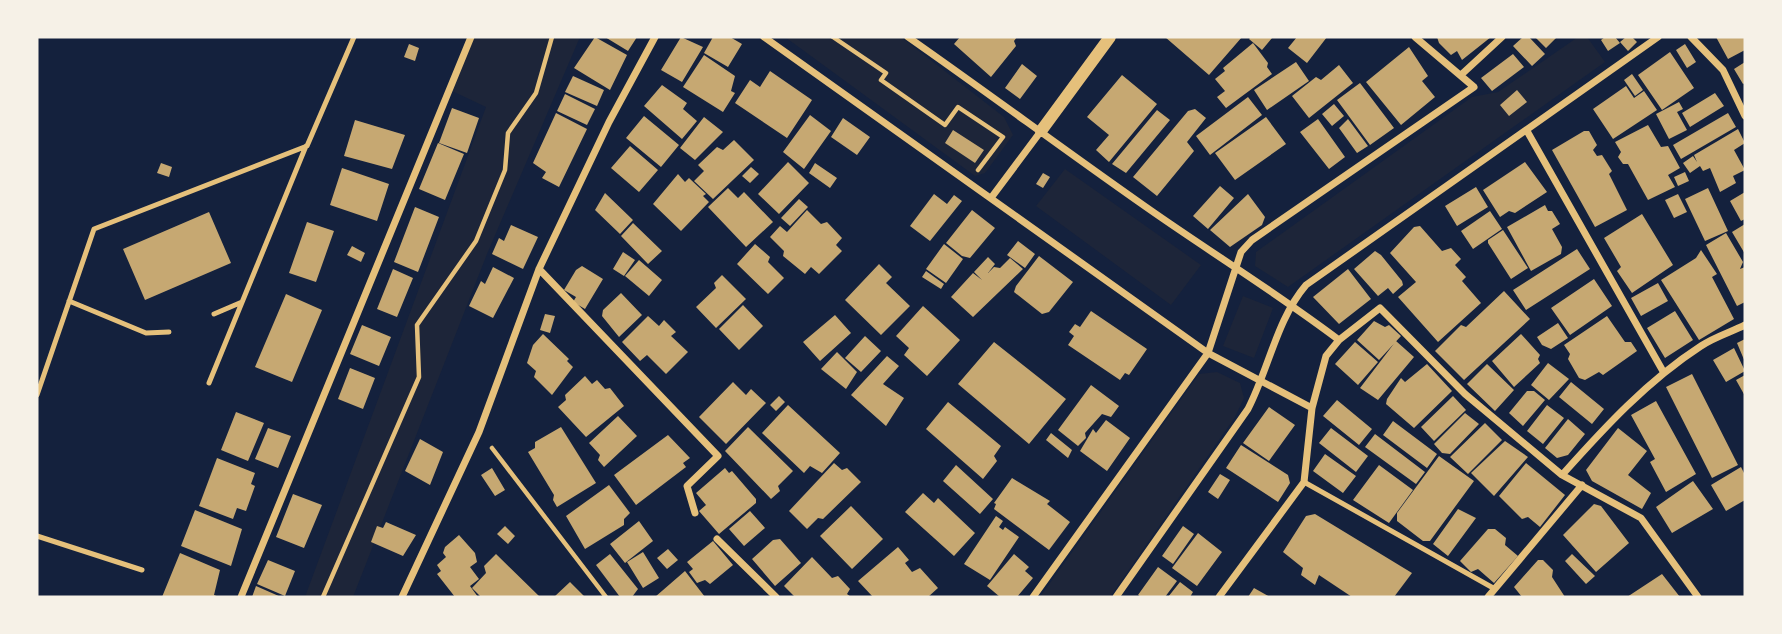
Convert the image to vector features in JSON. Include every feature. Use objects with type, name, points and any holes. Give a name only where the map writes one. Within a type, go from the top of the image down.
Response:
[{"type":"street","points":[[241,597],[471,37]]},
{"type":"street","points":[[402,597],[479,432],[539,270],[608,122],[655,37]]},
{"type":"street","points":[[764,37],[1208,354],[1312,408]]},
{"type":"street","points":[[908,37],[1339,340]]},
{"type":"street","points":[[990,198],[1110,37]]},
{"type":"street","points":[[1033,597],[1208,354],[1241,252],[1252,240],[1474,87],[1462,74],[1415,37]]},
{"type":"street","points":[[1462,74],[1502,37]]},
{"type":"street","points":[[1116,597],[1248,409],[1262,382],[1290,303],[1306,285],[1658,37]]},
{"type":"street","points":[[1691,37],[1723,70],[1745,116]]},
{"type":"street","points":[[1527,131],[1664,373]]},
{"type":"street","points":[[539,270],[718,456],[687,486],[695,513]]},
{"type":"street","points":[[1219,597],[1304,482],[1312,408],[1326,356],[1339,340],[1380,308],[1465,394],[1562,475],[1641,518],[1698,597]]},
{"type":"street","points":[[1562,475],[1618,412],[1664,373],[1703,344],[1745,325]]},
{"type":"street","points":[[1488,597],[1582,485]]},
{"type":"street","points":[[717,539],[776,597]]},
{"type":"lane","points":[[209,383],[354,37]]},
{"type":"lane","points":[[37,395],[39,381],[94,229],[307,146]]},
{"type":"lane","points":[[69,302],[146,333],[169,332]]},
{"type":"lane","points":[[214,314],[242,302]]},
{"type":"lane","points":[[1304,482],[1495,589]]},
{"type":"lane","points":[[37,536],[142,570]]},
{"type":"path","points":[[323,597],[419,377],[417,325],[476,240],[505,170],[508,133],[536,93],[552,37]]},
{"type":"path","points":[[833,37],[886,74],[881,80],[946,125],[958,107],[1003,137],[977,171],[972,171]]},
{"type":"path","points":[[479,432],[606,597]]},
{"type":"shaded area","points":[[473,37],[580,37],[487,254],[353,597],[305,597],[486,107],[450,90]]},
{"type":"shaded area","points":[[785,37],[901,37],[1004,117],[1013,135],[985,173],[975,176]]},
{"type":"shaded area","points":[[1578,37],[1587,37],[1605,62],[1288,287],[1255,266],[1256,252],[1472,97],[1498,92]]},
{"type":"shaded area","points":[[1065,169],[1201,265],[1171,305],[1036,206]]},
{"type":"shaded area","points":[[1243,296],[1273,308],[1254,358],[1223,346]]},
{"type":"shaded area","points":[[1217,372],[1240,383],[1244,398],[1235,417],[1110,597],[1040,597],[1199,374]]},
{"type":"building","points":[[595,37],[627,55],[610,90],[574,68]]},
{"type":"building","points":[[605,37],[637,37],[628,51]]},
{"type":"building","points":[[681,37],[703,47],[682,82],[661,70]]},
{"type":"building","points":[[713,37],[730,37],[742,44],[728,67],[704,53]]},
{"type":"building","points":[[960,37],[1017,37],[1014,41],[1016,46],[991,77],[954,44]]},
{"type":"building","points":[[1165,37],[1242,37],[1209,75]]},
{"type":"building","points":[[1297,37],[1327,37],[1307,63],[1288,48]]},
{"type":"building","points":[[1437,37],[1491,37],[1462,60],[1457,51],[1451,55],[1439,43]]},
{"type":"building","points":[[1523,37],[1529,37],[1545,54],[1532,66],[1513,46]]},
{"type":"building","points":[[1535,37],[1557,37],[1546,48]]},
{"type":"building","points":[[1615,37],[1620,43],[1608,51],[1601,40]]},
{"type":"building","points":[[1626,37],[1632,37],[1637,42],[1628,51],[1620,42]]},
{"type":"building","points":[[1716,37],[1745,37],[1745,50],[1728,59]]},
{"type":"building","points":[[1272,38],[1262,50],[1249,39]]},
{"type":"building","points":[[1253,43],[1268,63],[1267,67],[1272,74],[1226,108],[1217,97],[1225,91],[1215,79],[1225,71],[1223,68]]},
{"type":"building","points":[[409,44],[419,48],[415,61],[404,57]]},
{"type":"building","points":[[1685,44],[1696,62],[1687,68],[1676,50]]},
{"type":"building","points":[[1409,47],[1428,76],[1422,81],[1435,97],[1401,125],[1366,82]]},
{"type":"building","points":[[1670,52],[1694,88],[1662,110],[1638,75]]},
{"type":"building","points":[[1513,54],[1524,67],[1492,91],[1481,78]]},
{"type":"building","points":[[704,55],[735,76],[731,91],[735,93],[723,112],[683,87]]},
{"type":"building","points":[[1296,62],[1309,81],[1267,110],[1254,90]]},
{"type":"building","points":[[1745,62],[1745,83],[1743,84],[1734,69]]},
{"type":"building","points":[[1022,64],[1037,76],[1020,99],[1005,88]]},
{"type":"building","points":[[1339,65],[1353,83],[1309,118],[1292,96],[1316,77],[1321,80]]},
{"type":"building","points":[[770,71],[812,100],[787,138],[735,103],[750,80],[760,87]]},
{"type":"building","points":[[1632,74],[1643,90],[1635,96],[1624,80]]},
{"type":"building","points":[[1122,75],[1157,104],[1109,162],[1096,150],[1109,135],[1087,117]]},
{"type":"building","points":[[573,76],[604,90],[597,106],[565,92]]},
{"type":"building","points":[[1360,83],[1394,128],[1370,145],[1337,100]]},
{"type":"building","points":[[662,85],[687,103],[683,109],[697,121],[682,139],[644,106]]},
{"type":"building","points":[[1626,86],[1634,98],[1644,91],[1657,110],[1613,139],[1593,109]]},
{"type":"building","points":[[1517,90],[1527,102],[1509,116],[1500,105]]},
{"type":"building","points":[[1715,93],[1724,106],[1690,127],[1682,113]]},
{"type":"building","points":[[565,94],[595,109],[587,125],[557,111]]},
{"type":"building","points":[[1248,97],[1262,115],[1210,155],[1196,136]]},
{"type":"building","points":[[1679,102],[1683,109],[1677,112],[1687,130],[1669,139],[1656,114]]},
{"type":"building","points":[[1334,104],[1344,116],[1332,126],[1322,114]]},
{"type":"building","points":[[452,108],[479,118],[467,153],[439,143]]},
{"type":"building","points":[[1195,109],[1206,118],[1187,142],[1194,151],[1157,196],[1133,177],[1188,111]]},
{"type":"building","points":[[1157,110],[1170,120],[1126,173],[1112,164]]},
{"type":"building","points":[[556,113],[587,129],[559,187],[542,178],[546,172],[533,163]]},
{"type":"building","points":[[1728,113],[1736,127],[1681,159],[1673,145]]},
{"type":"building","points":[[810,115],[831,131],[804,169],[783,152]]},
{"type":"building","points":[[644,116],[679,145],[661,167],[626,138]]},
{"type":"building","points":[[704,117],[723,132],[695,160],[680,148]]},
{"type":"building","points":[[1266,117],[1286,144],[1235,180],[1215,153]]},
{"type":"building","points":[[843,118],[870,137],[857,155],[831,137]]},
{"type":"building","points":[[1318,119],[1345,157],[1329,169],[1300,132]]},
{"type":"building","points":[[1348,119],[1368,146],[1357,153],[1339,128]]},
{"type":"building","points":[[355,120],[405,135],[392,169],[344,156]]},
{"type":"building","points":[[1648,125],[1661,147],[1668,146],[1680,168],[1668,175],[1675,187],[1648,200],[1628,164],[1623,164],[1618,157],[1621,152],[1615,142]]},
{"type":"building","points":[[1738,129],[1745,143],[1734,150],[1745,170],[1733,176],[1736,183],[1720,192],[1710,168],[1703,171],[1700,166],[1690,173],[1683,163],[1693,156],[1697,162],[1694,155]]},
{"type":"building","points":[[953,130],[984,150],[975,163],[945,143]]},
{"type":"building","points":[[1584,131],[1589,131],[1597,145],[1593,150],[1597,156],[1602,155],[1612,171],[1609,174],[1627,210],[1595,227],[1552,150]]},
{"type":"building","points":[[734,140],[754,160],[713,199],[694,181],[704,171],[698,165],[717,147],[723,150]]},
{"type":"building","points":[[438,143],[464,154],[445,200],[419,189]]},
{"type":"building","points":[[630,146],[658,170],[639,192],[611,168]]},
{"type":"building","points":[[788,162],[809,183],[779,214],[758,194]]},
{"type":"building","points":[[1525,162],[1547,192],[1515,213],[1509,211],[1500,217],[1483,190]]},
{"type":"building","points":[[161,163],[172,167],[169,177],[157,173]]},
{"type":"building","points":[[815,163],[837,178],[830,188],[809,173]]},
{"type":"building","points":[[751,167],[759,174],[750,183],[742,176]]},
{"type":"building","points":[[342,168],[389,184],[377,221],[330,205]]},
{"type":"building","points":[[1685,172],[1689,181],[1678,186],[1674,177]]},
{"type":"building","points":[[1043,173],[1050,177],[1043,188],[1036,184]]},
{"type":"building","points":[[678,174],[685,182],[689,178],[706,194],[703,196],[709,202],[681,231],[653,204]]},
{"type":"building","points":[[1220,186],[1234,198],[1208,229],[1193,216]]},
{"type":"building","points":[[1476,187],[1488,207],[1457,226],[1445,206]]},
{"type":"building","points":[[728,188],[738,198],[744,192],[773,222],[746,247],[708,207]]},
{"type":"building","points":[[1708,188],[1728,231],[1705,241],[1685,199]]},
{"type":"building","points":[[1745,192],[1745,219],[1741,221],[1730,201]]},
{"type":"building","points":[[605,193],[633,220],[620,234],[595,210]]},
{"type":"building","points":[[934,194],[947,204],[954,195],[962,201],[930,241],[910,226]]},
{"type":"building","points":[[1248,194],[1265,217],[1262,225],[1230,247],[1210,230]]},
{"type":"building","points":[[1678,194],[1687,212],[1674,218],[1665,200]]},
{"type":"building","points":[[799,199],[808,207],[790,226],[781,218]]},
{"type":"building","points":[[1545,205],[1560,224],[1552,229],[1562,247],[1561,254],[1531,271],[1507,227]]},
{"type":"building","points":[[415,207],[439,217],[418,272],[394,262]]},
{"type":"building","points":[[807,210],[821,224],[827,222],[842,238],[836,245],[842,251],[819,274],[811,267],[805,274],[783,256],[784,251],[770,237],[780,226],[787,232]]},
{"type":"building","points":[[972,210],[995,228],[970,258],[962,256],[946,243]]},
{"type":"building","points":[[1490,211],[1502,229],[1473,249],[1461,231]]},
{"type":"building","points":[[209,212],[231,263],[145,300],[123,249]]},
{"type":"building","points":[[1642,214],[1673,265],[1632,293],[1617,271],[1621,267],[1604,238]]},
{"type":"building","points":[[307,222],[334,231],[316,282],[289,273]]},
{"type":"building","points":[[633,223],[662,251],[648,264],[621,236]]},
{"type":"building","points":[[1745,224],[1745,254],[1732,232]]},
{"type":"building","points":[[511,225],[538,237],[523,269],[492,254],[499,238],[504,241]]},
{"type":"building","points":[[1420,226],[1442,251],[1451,248],[1461,259],[1455,265],[1466,277],[1462,281],[1481,303],[1438,342],[1398,297],[1416,282],[1390,253],[1414,227]]},
{"type":"building","points":[[1503,230],[1528,268],[1511,279],[1488,243],[1488,240]]},
{"type":"building","points":[[1726,233],[1743,262],[1740,269],[1745,267],[1745,302],[1737,306],[1706,245]]},
{"type":"building","points":[[1018,241],[1035,254],[1025,268],[1007,255]]},
{"type":"building","points":[[755,244],[770,257],[768,262],[784,278],[768,294],[737,264]]},
{"type":"building","points":[[944,244],[963,259],[946,283],[926,269]]},
{"type":"building","points":[[352,246],[365,253],[361,262],[347,255]]},
{"type":"building","points":[[1577,249],[1590,269],[1526,310],[1513,290]]},
{"type":"building","points":[[1701,250],[1717,274],[1712,277],[1734,319],[1699,340],[1661,280],[1696,258]]},
{"type":"building","points":[[1375,251],[1402,281],[1403,285],[1393,294],[1388,288],[1378,296],[1354,269]]},
{"type":"building","points":[[623,252],[635,260],[624,276],[613,269]]},
{"type":"building","points":[[1039,256],[1073,282],[1049,312],[1042,314],[1014,292]]},
{"type":"building","points":[[988,257],[995,264],[988,273],[994,267],[1000,268],[1010,258],[1023,269],[973,317],[951,297],[973,273],[982,280],[974,272]]},
{"type":"building","points":[[639,260],[662,280],[649,296],[625,276]]},
{"type":"building","points":[[879,264],[892,277],[886,283],[910,306],[881,335],[845,300]]},
{"type":"building","points":[[582,266],[603,279],[585,309],[573,302],[576,297],[564,290],[576,270]]},
{"type":"building","points":[[493,267],[514,278],[493,318],[469,306],[481,281],[485,284]]},
{"type":"building","points":[[393,269],[413,278],[397,317],[377,309]]},
{"type":"building","points":[[1348,269],[1371,299],[1339,324],[1313,297]]},
{"type":"building","points":[[926,271],[944,284],[941,289],[922,277]]},
{"type":"building","points":[[722,275],[746,299],[716,328],[696,307],[716,288],[714,283]]},
{"type":"building","points":[[1594,279],[1612,306],[1570,335],[1551,308]]},
{"type":"building","points":[[1658,283],[1668,301],[1641,316],[1631,298]]},
{"type":"building","points":[[1504,291],[1530,319],[1464,380],[1435,351],[1461,325],[1466,327]]},
{"type":"building","points":[[621,293],[642,315],[619,337],[602,316],[603,310]]},
{"type":"building","points":[[286,294],[322,310],[292,382],[255,367]]},
{"type":"building","points":[[743,305],[763,326],[739,350],[719,329]]},
{"type":"building","points":[[923,306],[960,340],[927,376],[904,355],[909,348],[896,336]]},
{"type":"building","points":[[1091,311],[1147,349],[1129,375],[1125,373],[1120,380],[1068,345],[1074,336],[1069,332],[1075,324],[1080,327]]},
{"type":"building","points":[[1675,311],[1693,340],[1665,358],[1647,328]]},
{"type":"building","points":[[545,314],[555,316],[550,333],[540,330]]},
{"type":"building","points":[[835,315],[851,333],[820,361],[803,342]]},
{"type":"building","points":[[648,316],[659,326],[664,320],[676,332],[671,336],[688,352],[666,374],[647,355],[640,361],[622,342]]},
{"type":"building","points":[[1607,316],[1625,342],[1631,342],[1637,351],[1603,375],[1599,372],[1585,380],[1579,378],[1568,359],[1570,354],[1564,345]]},
{"type":"building","points":[[1374,321],[1385,327],[1389,325],[1401,336],[1379,360],[1357,340]]},
{"type":"building","points":[[1558,323],[1568,338],[1551,349],[1542,345],[1537,337]]},
{"type":"building","points":[[362,325],[391,337],[379,366],[350,354]]},
{"type":"building","points":[[543,334],[569,359],[567,361],[573,367],[552,395],[534,377],[536,371],[527,363],[533,345]]},
{"type":"building","points":[[1521,334],[1540,355],[1540,363],[1514,387],[1492,361]]},
{"type":"building","points":[[865,336],[881,351],[861,372],[845,358]]},
{"type":"building","points":[[1745,339],[1745,362],[1737,343]]},
{"type":"building","points":[[1396,341],[1414,357],[1378,400],[1360,388]]},
{"type":"building","points":[[994,342],[1066,399],[1029,444],[958,384]]},
{"type":"building","points":[[1355,342],[1378,362],[1358,385],[1335,364]]},
{"type":"building","points":[[1734,348],[1745,371],[1726,382],[1713,360]]},
{"type":"building","points":[[837,352],[857,372],[846,389],[821,369]]},
{"type":"building","points":[[887,356],[899,366],[883,384],[904,398],[886,426],[851,395]]},
{"type":"building","points":[[1548,363],[1569,379],[1549,400],[1531,385]]},
{"type":"building","points":[[1427,364],[1452,391],[1414,428],[1386,404],[1387,399],[1401,378],[1405,382]]},
{"type":"building","points":[[1487,364],[1514,390],[1495,411],[1467,384]]},
{"type":"building","points":[[350,368],[375,378],[363,409],[338,399]]},
{"type":"building","points":[[1692,374],[1738,465],[1712,478],[1666,387]]},
{"type":"building","points":[[1745,375],[1745,396],[1736,380]]},
{"type":"building","points":[[585,376],[592,384],[597,380],[605,389],[610,388],[624,406],[586,437],[558,407],[566,400],[565,395]]},
{"type":"building","points":[[733,382],[746,395],[751,389],[766,403],[726,444],[699,417]]},
{"type":"building","points":[[1571,382],[1604,409],[1592,424],[1559,397]]},
{"type":"building","points":[[1091,385],[1119,406],[1111,417],[1102,414],[1085,433],[1086,438],[1078,446],[1058,430]]},
{"type":"building","points":[[1527,391],[1534,391],[1545,400],[1523,426],[1509,413]]},
{"type":"building","points":[[779,396],[785,402],[776,411],[770,405]]},
{"type":"building","points":[[1453,396],[1466,410],[1434,441],[1421,427]]},
{"type":"building","points":[[1337,400],[1372,429],[1359,445],[1323,416]]},
{"type":"building","points":[[1656,401],[1696,474],[1666,492],[1650,462],[1655,459],[1631,415]]},
{"type":"building","points":[[948,402],[1001,446],[994,456],[997,461],[983,479],[926,429]]},
{"type":"building","points":[[788,405],[840,453],[822,473],[810,466],[804,473],[762,433]]},
{"type":"building","points":[[1547,405],[1564,418],[1543,444],[1527,431]]},
{"type":"building","points":[[1269,407],[1295,425],[1269,461],[1243,443]]},
{"type":"building","points":[[236,412],[264,423],[248,461],[221,450]]},
{"type":"building","points":[[1465,413],[1479,424],[1450,454],[1442,453],[1434,444]]},
{"type":"building","points":[[618,416],[637,436],[604,467],[598,460],[600,455],[589,443]]},
{"type":"building","points":[[1568,419],[1585,434],[1568,455],[1557,458],[1545,448]]},
{"type":"building","points":[[1106,420],[1130,438],[1107,471],[1080,451],[1093,429],[1096,433]]},
{"type":"building","points":[[1393,421],[1437,454],[1427,468],[1383,435]]},
{"type":"building","points":[[1485,423],[1502,440],[1468,474],[1450,457]]},
{"type":"building","points":[[561,427],[596,483],[557,507],[553,500],[554,495],[528,452],[535,448],[535,442]]},
{"type":"building","points":[[748,427],[793,471],[778,486],[780,491],[771,499],[725,451]]},
{"type":"building","points":[[268,428],[291,436],[278,468],[255,459]]},
{"type":"building","points":[[1331,428],[1368,456],[1356,472],[1319,443]]},
{"type":"building","points":[[1618,428],[1647,451],[1628,475],[1651,493],[1642,509],[1592,481],[1586,470]]},
{"type":"building","points":[[1051,433],[1072,450],[1068,458],[1046,440]]},
{"type":"building","points":[[1375,434],[1425,472],[1416,484],[1365,447]]},
{"type":"building","points":[[668,435],[690,458],[683,463],[686,467],[636,505],[614,475]]},
{"type":"building","points":[[420,439],[443,452],[430,485],[405,471]]},
{"type":"building","points":[[1505,441],[1528,457],[1494,496],[1471,473]]},
{"type":"building","points":[[1241,445],[1288,475],[1290,483],[1278,502],[1226,468]]},
{"type":"building","points":[[1325,454],[1356,476],[1343,493],[1313,471]]},
{"type":"building","points":[[1439,456],[1474,481],[1430,541],[1423,541],[1397,521],[1397,513]]},
{"type":"building","points":[[217,458],[255,473],[251,484],[255,486],[246,511],[237,508],[233,519],[199,506]]},
{"type":"building","points":[[834,463],[842,470],[847,468],[861,482],[823,519],[818,518],[807,529],[789,511]]},
{"type":"building","points":[[1526,463],[1565,495],[1540,527],[1528,517],[1522,519],[1499,496]]},
{"type":"building","points":[[956,465],[993,499],[980,514],[943,481]]},
{"type":"building","points":[[1379,465],[1413,490],[1389,523],[1353,500]]},
{"type":"building","points":[[1741,467],[1745,475],[1745,500],[1726,511],[1711,485]]},
{"type":"building","points":[[492,468],[505,490],[495,496],[481,475]]},
{"type":"building","points":[[725,468],[729,473],[732,471],[756,499],[756,503],[719,534],[699,511],[706,505],[696,493]]},
{"type":"building","points":[[1220,474],[1230,480],[1218,499],[1208,492]]},
{"type":"building","points":[[1012,478],[1050,501],[1047,504],[1070,522],[1049,550],[994,509],[994,503]]},
{"type":"building","points":[[1693,481],[1713,509],[1672,533],[1656,507]]},
{"type":"building","points":[[609,485],[630,513],[624,519],[624,525],[585,549],[566,516]]},
{"type":"building","points":[[923,493],[934,503],[938,498],[975,533],[954,556],[905,512]]},
{"type":"building","points":[[293,494],[322,505],[304,548],[276,537]]},
{"type":"building","points":[[1594,504],[1601,506],[1629,543],[1596,572],[1563,535]]},
{"type":"building","points":[[851,506],[883,539],[852,569],[820,536]]},
{"type":"building","points":[[1458,509],[1476,518],[1448,556],[1433,544]]},
{"type":"building","points":[[195,510],[242,529],[231,566],[181,546]]},
{"type":"building","points":[[750,511],[765,528],[744,546],[729,529]]},
{"type":"building","points":[[1315,514],[1412,573],[1394,597],[1352,597],[1319,575],[1315,585],[1301,575],[1303,568],[1283,552],[1306,516]]},
{"type":"building","points":[[996,516],[1003,521],[999,527],[1003,530],[1005,527],[1019,537],[990,580],[964,564]]},
{"type":"building","points":[[639,521],[653,541],[625,563],[610,544]]},
{"type":"building","points":[[386,522],[416,535],[403,556],[371,542],[377,526],[383,528]]},
{"type":"building","points":[[505,526],[515,536],[508,544],[497,534]]},
{"type":"building","points":[[1183,526],[1194,534],[1173,564],[1162,556]]},
{"type":"building","points":[[1488,529],[1495,529],[1506,538],[1505,545],[1518,556],[1494,583],[1478,569],[1471,572],[1460,561]]},
{"type":"building","points":[[1198,533],[1222,552],[1197,586],[1172,568]]},
{"type":"building","points":[[459,535],[475,553],[477,562],[470,567],[479,579],[470,586],[478,597],[455,597],[437,574],[441,571],[437,565],[446,557],[443,553],[445,547]]},
{"type":"building","points":[[780,539],[801,563],[775,586],[752,559],[773,540]]},
{"type":"building","points":[[713,541],[733,565],[710,584],[705,580],[697,583],[689,572],[693,569],[687,562]]},
{"type":"building","points":[[898,547],[909,560],[905,563],[912,572],[920,568],[938,588],[928,597],[873,597],[858,581]]},
{"type":"building","points":[[668,549],[678,560],[667,569],[657,558]]},
{"type":"building","points":[[643,552],[659,578],[643,588],[627,562]]},
{"type":"building","points":[[180,553],[220,570],[214,595],[219,597],[162,597]]},
{"type":"building","points":[[496,554],[540,597],[481,597],[472,588],[486,573],[484,566]]},
{"type":"building","points":[[610,554],[638,589],[632,597],[620,597],[596,565]]},
{"type":"building","points":[[1014,554],[1029,567],[1025,571],[1033,578],[1017,597],[1000,597],[987,586]]},
{"type":"building","points":[[1572,554],[1595,576],[1586,584],[1565,561]]},
{"type":"building","points":[[812,557],[832,578],[838,576],[850,589],[847,594],[851,597],[795,597],[784,586]]},
{"type":"building","points":[[268,560],[295,571],[285,596],[257,584]]},
{"type":"building","points":[[1538,560],[1543,560],[1553,570],[1552,577],[1565,597],[1522,597],[1514,587]]},
{"type":"building","points":[[1158,567],[1177,581],[1165,597],[1141,597],[1138,595]]},
{"type":"building","points":[[685,571],[705,597],[655,597]]},
{"type":"building","points":[[1662,574],[1680,597],[1627,597]]},
{"type":"building","points":[[570,582],[585,597],[554,597]]},
{"type":"building","points":[[1180,582],[1193,592],[1190,597],[1168,597]]},
{"type":"building","points":[[256,586],[281,597],[252,597]]},
{"type":"building","points":[[1254,588],[1270,597],[1248,597]]}]
